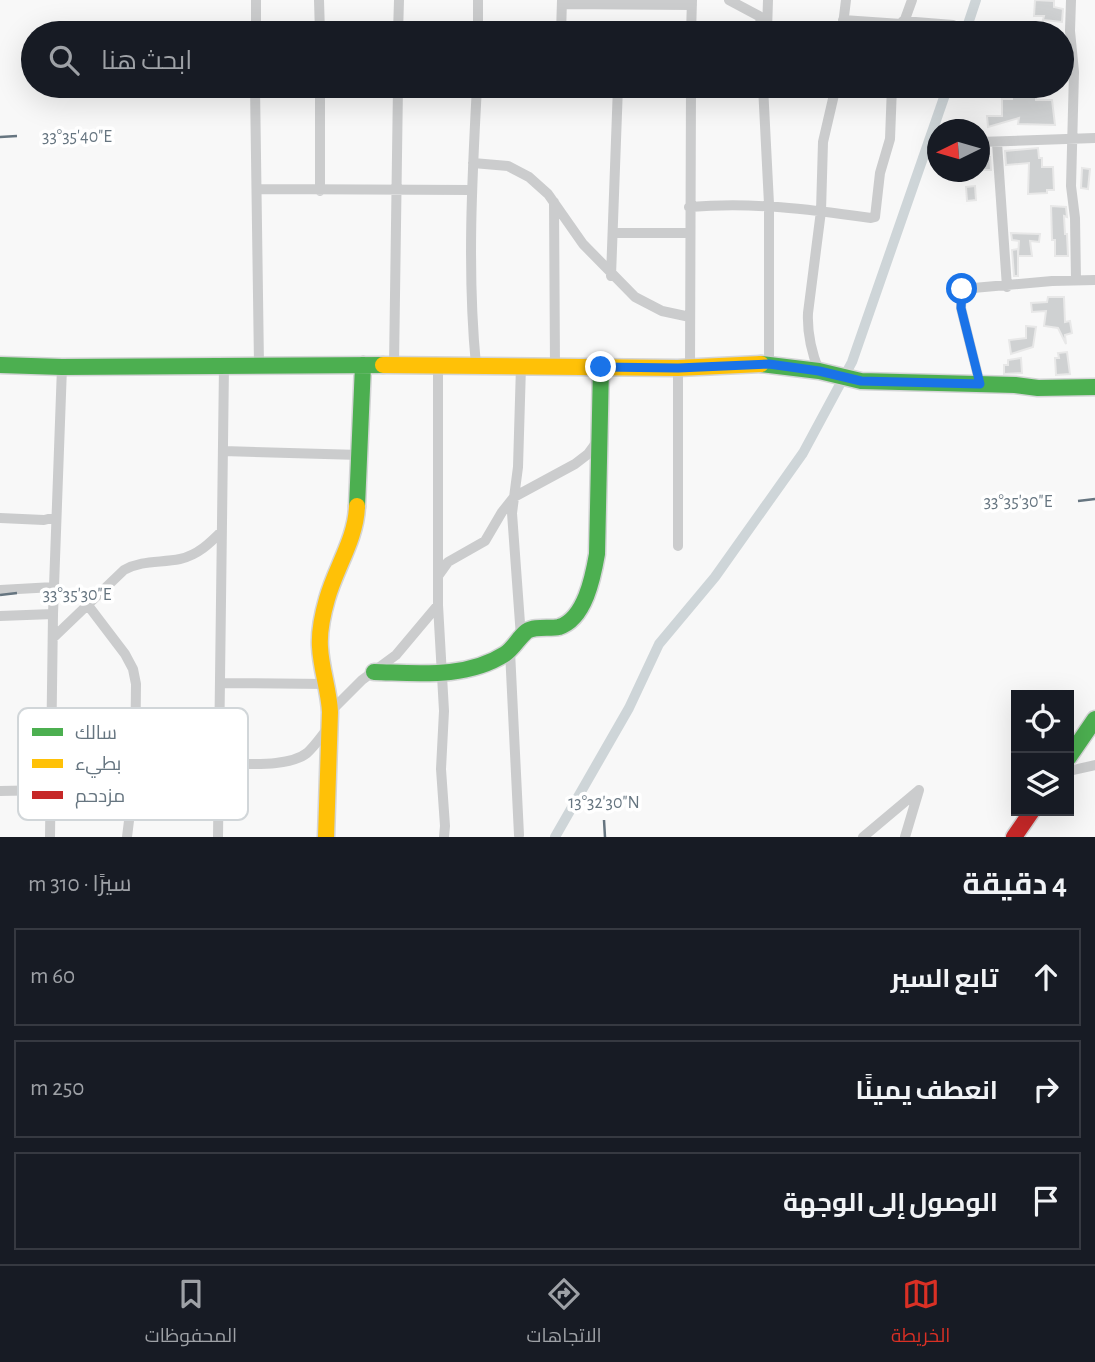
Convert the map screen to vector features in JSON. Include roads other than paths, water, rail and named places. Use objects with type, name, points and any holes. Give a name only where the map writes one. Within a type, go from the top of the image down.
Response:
[{"type":"main road","points":[[0,365],[684,368],[769,364],[819,371],[861,381],[1038,388],[1095,387]]},
{"type":"main road","points":[[326,837],[330,719],[328,684],[320,648],[323,618],[341,560],[355,527],[363,365]]},
{"type":"main road","points":[[374,671],[443,672],[482,665],[510,651],[529,630],[564,625],[573,618],[590,584],[595,567],[601,367]]},
{"type":"main road","points":[[1072,753],[1095,719]]},
{"type":"main road","points":[[1014,837],[1029,816]]},
{"type":"street","points":[[256,0],[256,21]]},
{"type":"street","points":[[319,0],[320,21]]},
{"type":"street","points":[[398,21],[399,0]]},
{"type":"street","points":[[478,0],[478,21]]},
{"type":"street","points":[[729,0],[759,16],[761,21]]},
{"type":"street","points":[[767,21],[768,0]]},
{"type":"street","points":[[846,0],[843,20],[853,21]]},
{"type":"street","points":[[903,21],[912,0]]},
{"type":"street","points":[[1070,21],[1071,0]]},
{"type":"street","points":[[561,21],[562,2],[692,2],[691,21]]},
{"type":"street","points":[[255,98],[259,366]]},
{"type":"street","points":[[320,98],[320,191]]},
{"type":"street","points":[[394,365],[398,98]]},
{"type":"street","points":[[475,365],[472,326],[471,190],[476,98]]},
{"type":"street","points":[[611,276],[618,98]]},
{"type":"street","points":[[678,546],[684,368],[690,317],[691,98]]},
{"type":"street","points":[[765,98],[769,204],[769,364]]},
{"type":"street","points":[[819,371],[811,351],[807,328],[821,211],[823,142],[833,98]]},
{"type":"street","points":[[689,207],[769,204],[876,217],[880,173],[890,139],[892,98]]},
{"type":"street","points":[[1074,98],[1071,186],[1076,237],[1076,280]]},
{"type":"street","points":[[990,143],[1095,138]]},
{"type":"street","points":[[997,143],[1007,287]]},
{"type":"street","points":[[473,163],[508,166],[529,177],[554,202],[583,244],[611,276],[635,297],[662,311],[690,317]]},
{"type":"street","points":[[257,190],[471,190]]},
{"type":"street","points":[[554,202],[555,366]]},
{"type":"street","points":[[613,233],[690,233]]},
{"type":"street","points":[[980,384],[961,308],[962,289],[1095,280]]},
{"type":"street","points":[[220,708],[224,365]]},
{"type":"street","points":[[438,365],[438,605],[443,672],[441,769],[446,826],[444,837]]},
{"type":"street","points":[[521,366],[519,467],[512,533],[521,637]]},
{"type":"street","points":[[51,708],[62,367]]},
{"type":"street","points":[[438,576],[448,562],[485,541],[514,497],[575,464],[588,454],[599,439]]},
{"type":"street","points":[[223,450],[360,455]]},
{"type":"street","points":[[0,518],[44,520],[56,517]]},
{"type":"street","points":[[53,638],[124,570],[135,564],[183,559],[204,549],[222,531]]},
{"type":"street","points":[[0,590],[54,587]]},
{"type":"street","points":[[87,604],[125,654],[133,669],[136,708]]},
{"type":"street","points":[[248,766],[285,762],[306,753],[330,719],[374,671],[396,654],[438,605]]},
{"type":"street","points":[[0,616],[53,614]]},
{"type":"street","points":[[510,651],[519,835]]},
{"type":"street","points":[[220,683],[328,684]]},
{"type":"street","points":[[1074,770],[1095,765]]},
{"type":"street","points":[[863,837],[919,790],[905,837]]},
{"type":"street","points":[[0,791],[18,791]]},
{"type":"waterway","points":[[969,21],[976,0]]},
{"type":"waterway","points":[[555,837],[629,708],[659,644],[715,577],[803,453],[852,362],[944,98]]}]
